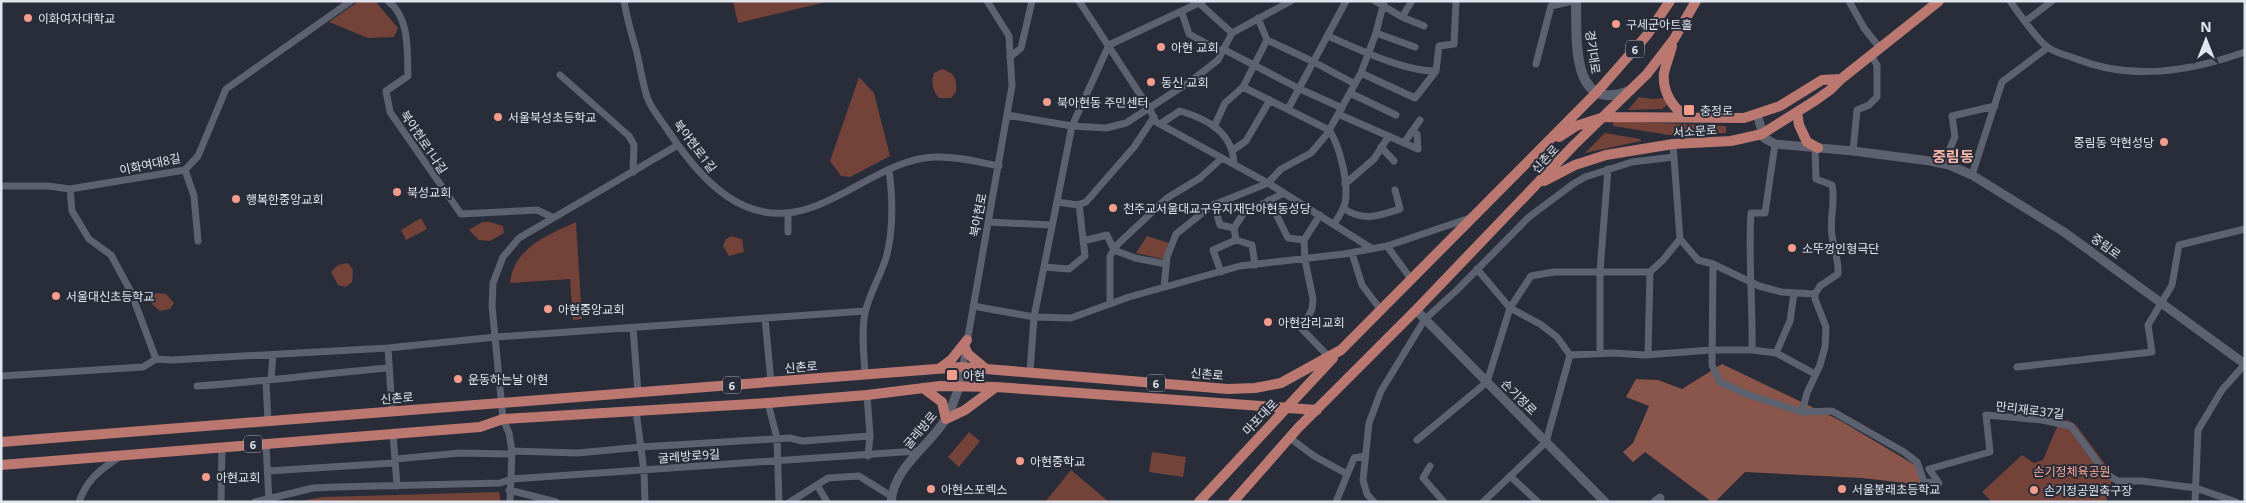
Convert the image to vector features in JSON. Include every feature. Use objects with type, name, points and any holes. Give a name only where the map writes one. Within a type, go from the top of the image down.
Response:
[{"type":"main road","name":"경기대로","points":[[1575,1],[1582,77],[1596,92],[1606,96],[1616,95],[1633,89]]},
{"type":"main road","name":"6","points":[[1541,150],[1647,35],[1670,1]]},
{"type":"main road","name":"6","points":[[1604,117],[1633,89],[1674,39],[1696,1]]},
{"type":"main road","name":"서소문로","points":[[1539,184],[1597,157],[1673,144],[1731,141],[1762,134],[1830,90],[1841,79],[1939,1]]},
{"type":"main road","points":[[1674,39],[1664,72],[1667,94],[1672,104],[1685,115],[1707,118]]},
{"type":"main road","name":"서소문로","points":[[1541,150],[1576,126],[1604,117],[1744,118],[1780,106],[1822,80],[1841,79]]},
{"type":"main road","points":[[1798,112],[1799,125],[1807,142],[1816,148]]},
{"type":"main road","name":"신촌로","points":[[1317,410],[1539,184],[1574,145],[1604,117]]},
{"type":"main road","name":"신촌로","points":[[1,442],[940,369],[961,372],[986,369],[1245,389],[1281,383],[1341,350],[1541,150]]},
{"type":"main road","points":[[940,369],[966,344]]},
{"type":"main road","points":[[966,344],[968,354],[986,369]]},
{"type":"main road","name":"마포대로","points":[[1199,502],[1341,350]]},
{"type":"main road","name":"6","points":[[1,465],[480,427],[503,419],[768,403],[868,395],[940,386],[959,388],[996,387],[1317,410]]},
{"type":"main road","points":[[923,388],[942,402],[946,419],[965,410],[996,387]]},
{"type":"main road","points":[[1233,502],[1317,410]]},
{"type":"street","name":"이화여대8길","points":[[1,186],[48,186],[70,190],[185,170],[198,156],[226,89],[351,1]]},
{"type":"street","name":"북아현로1나길","points":[[388,1],[394,6],[405,25],[408,54],[408,76],[386,91],[390,112],[448,198],[461,214],[537,210],[552,217]]},
{"type":"street","name":"북아현로1길","points":[[624,1],[629,29],[636,48],[648,98],[678,145],[713,187],[739,202],[762,212],[788,213],[810,208],[889,170],[918,160],[935,157],[999,166]]},
{"type":"street","name":"북아현로","points":[[961,372],[1012,86],[1009,36],[988,1]]},
{"type":"street","points":[[1010,57],[1021,48],[1032,1]]},
{"type":"street","points":[[1080,1],[1160,124],[1268,183],[1371,248]]},
{"type":"street","points":[[1007,115],[1072,126],[1106,128],[1126,123],[1192,81],[1218,60],[1232,33],[1291,1]]},
{"type":"street","points":[[1288,109],[1346,1]]},
{"type":"street","points":[[1375,1],[1402,17],[1424,26]]},
{"type":"street","points":[[1402,17],[1412,1]]},
{"type":"street","points":[[1361,73],[1415,98],[1436,71],[1439,46],[1454,44],[1456,1]]},
{"type":"street","name":"경기대로","points":[[1536,64],[1550,6],[1575,1]]},
{"type":"street","points":[[1849,1],[1864,28],[1880,48]]},
{"type":"street","points":[[2010,1],[2047,48],[2092,66],[2136,73],[2179,69],[2205,64],[2245,52]]},
{"type":"street","points":[[2026,21],[2052,1]]},
{"type":"street","points":[[1030,372],[1034,317],[1072,126],[1109,45],[1202,3],[1232,33]]},
{"type":"street","points":[[1164,287],[1166,264],[1176,234],[1214,204],[1268,183],[1281,169],[1311,153],[1330,130],[1361,73],[1376,33],[1383,4]]},
{"type":"street","points":[[1182,13],[1188,34],[1418,149],[1417,134],[1411,132]]},
{"type":"street","points":[[1258,18],[1266,40],[1314,62],[1355,84]]},
{"type":"street","points":[[1376,33],[1415,47]]},
{"type":"street","points":[[1328,36],[1368,53],[1424,72],[1436,71]]},
{"type":"street","points":[[1214,127],[1225,103],[1243,86],[1266,40]]},
{"type":"street","points":[[1972,175],[2002,82],[2047,48]]},
{"type":"street","points":[[1852,151],[1857,110],[1870,104],[1877,97],[1877,65],[1871,55]]},
{"type":"street","points":[[560,75],[629,136],[634,145],[634,172]]},
{"type":"street","points":[[1243,86],[1330,130],[1336,139],[1347,192],[1343,208],[1334,224]]},
{"type":"street","points":[[1350,93],[1396,115]]},
{"type":"street","points":[[1233,150],[1246,142],[1270,100]]},
{"type":"street","points":[[1943,164],[1955,137],[1952,116],[1994,106]]},
{"type":"street","points":[[1160,124],[1180,111],[1199,117],[1223,134],[1233,150],[1234,164]]},
{"type":"street","points":[[1752,350],[1751,213],[1766,213],[1775,144],[1766,140],[1762,134],[1757,114]]},
{"type":"street","points":[[1057,202],[1080,204],[1086,202],[1134,147],[1154,117]]},
{"type":"street","points":[[1404,143],[1420,120]]},
{"type":"street","points":[[1345,184],[1374,159],[1389,136]]},
{"type":"street","points":[[1673,144],[1680,238],[1698,260],[1713,264],[1759,286],[1794,293],[1815,294]]},
{"type":"street","name":"중림로","points":[[1775,144],[1852,151],[1943,164],[1972,175],[2064,232],[2245,364]]},
{"type":"street","points":[[510,502],[512,451],[509,434],[503,419],[492,306],[493,282],[502,257],[520,238],[552,217],[634,172],[678,145]]},
{"type":"street","points":[[1381,148],[1394,161]]},
{"type":"street","points":[[1713,264],[1712,350],[1714,372],[1720,382],[1746,394],[1802,412],[1807,393],[1825,347],[1826,327],[1815,300],[1815,294],[1820,286],[1838,274],[1832,235],[1834,192],[1832,185],[1816,179],[1816,148]]},
{"type":"street","points":[[1374,502],[1367,494],[1363,480],[1369,423],[1381,391],[1425,319],[1529,217],[1560,193],[1585,177],[1608,169],[1632,162],[1674,157]]},
{"type":"street","points":[[1110,304],[1108,273],[1110,256],[1114,250],[1138,223],[1167,198],[1200,178],[1222,158]]},
{"type":"street","points":[[1600,354],[1600,271],[1608,169]]},
{"type":"street","points":[[185,170],[194,196],[198,241]]},
{"type":"street","points":[[865,374],[862,335],[865,311],[886,258],[890,237],[893,198],[889,170]]},
{"type":"street","points":[[70,190],[72,211],[89,238],[111,255],[131,292],[156,359]]},
{"type":"street","points":[[1343,208],[1354,216],[1384,214],[1400,208],[1395,190]]},
{"type":"street","points":[[1236,240],[1234,228],[1243,214],[1284,193]]},
{"type":"street","points":[[1269,200],[1288,238],[1304,240]]},
{"type":"street","points":[[1044,267],[1069,268],[1085,256],[1080,204]]},
{"type":"street","points":[[1214,204],[1220,225],[1234,228]]},
{"type":"street","points":[[788,213],[788,232]]},
{"type":"street","points":[[1320,215],[1304,240],[1305,260],[1313,298],[1312,309],[1302,329],[1329,357]]},
{"type":"street","points":[[973,306],[1034,317],[1071,318],[1164,287],[1221,272],[1255,265],[1305,260],[1387,246],[1471,218]]},
{"type":"street","points":[[988,222],[1052,225]]},
{"type":"street","points":[[2017,367],[2152,352],[2148,326],[2172,285],[2179,245],[2245,229]]},
{"type":"street","points":[[1084,241],[1107,235],[1114,250],[1135,258],[1166,264]]},
{"type":"street","points":[[1417,440],[1487,382],[1510,308],[1531,276],[1554,272],[1650,272],[1663,260],[1680,238]]},
{"type":"street","points":[[1221,272],[1213,250],[1236,240],[1252,245],[1255,265]]},
{"type":"street","points":[[1387,246],[1411,279]]},
{"type":"street","points":[[1352,253],[1362,285],[1381,310]]},
{"type":"street","points":[[1477,268],[1510,308],[1540,324],[1557,337],[1570,355]]},
{"type":"street","points":[[1648,355],[1650,272]]},
{"type":"street","points":[[1776,353],[1790,321],[1794,293]]},
{"type":"street","name":"손기정로","points":[[1416,310],[1605,502]]},
{"type":"street","points":[[1,376],[143,366],[156,359],[171,360],[388,348],[496,338],[865,311]]},
{"type":"street","points":[[765,318],[771,382]]},
{"type":"street","points":[[633,328],[638,392]]},
{"type":"street","points":[[388,348],[392,411]]},
{"type":"street","points":[[1570,355],[1648,355],[1712,350],[1752,350],[1776,353],[1815,374]]},
{"type":"street","points":[[266,381],[272,378],[273,355]]},
{"type":"street","points":[[1484,501],[1546,442],[1570,355]]},
{"type":"street","points":[[2194,502],[2198,430],[2222,390],[2245,364]]},
{"type":"street","points":[[197,386],[389,368]]},
{"type":"street","name":"굴레방로","points":[[790,502],[828,478],[859,476],[891,499],[903,471],[946,419],[959,388],[961,372]]},
{"type":"street","points":[[266,381],[268,421]]},
{"type":"street","points":[[868,395],[870,436],[868,456]]},
{"type":"street","points":[[768,403],[777,438],[776,461],[779,502]]},
{"type":"street","points":[[636,411],[644,471],[645,502]]},
{"type":"street","name":"만리재로37길","points":[[1802,412],[1832,411],[1860,426],[1917,462],[1924,481],[1939,483],[1929,469],[1990,452],[1986,415],[2042,420],[2071,426],[2106,474],[2118,481],[2142,481],[2196,488],[2236,502]]},
{"type":"street","points":[[393,433],[398,486]]},
{"type":"street","points":[[268,472],[393,463],[396,459],[460,453],[508,454],[512,451],[578,453],[777,438],[790,438],[802,441],[870,436]]},
{"type":"street","points":[[1290,438],[1314,456],[1347,474]]},
{"type":"street","points":[[266,443],[269,501]]},
{"type":"street","points":[[221,502],[222,447]]},
{"type":"street","name":"굴레방로9길","points":[[255,502],[269,501],[313,488],[500,484],[512,479],[868,456],[918,451]]},
{"type":"street","points":[[79,502],[85,487],[95,474],[121,455]]},
{"type":"street","points":[[1337,501],[1354,458],[1365,456]]},
{"type":"street","points":[[1430,466],[1423,478],[1444,502]]},
{"type":"street","points":[[1510,476],[1538,502]]},
{"type":"street","points":[[816,485],[827,502]]},
{"type":"street","points":[[509,490],[556,502]]},
{"type":"green space","points":[[359,1],[375,1],[398,28],[394,37],[368,38],[329,22]]},
{"type":"green space","points":[[733,1],[830,1],[738,23]]},
{"type":"green space","points":[[942,69],[950,72],[956,83],[956,92],[951,98],[939,98],[932,83],[934,73]]},
{"type":"green space","points":[[859,77],[874,93],[890,156],[850,177],[841,176],[830,161]]},
{"type":"green space","points":[[1639,97],[1665,98],[1667,105],[1662,109],[1628,110]]},
{"type":"green space","points":[[1617,121],[1726,126],[1726,133],[1669,135],[1613,126],[1613,123]]},
{"type":"green space","points":[[1605,133],[1640,139],[1641,141],[1585,153]]},
{"type":"green space","points":[[421,218],[427,229],[406,240],[401,230]]},
{"type":"green space","points":[[482,222],[503,226],[504,233],[490,241],[479,240],[469,230]]},
{"type":"green space","points":[[576,222],[582,319],[573,320],[570,279],[510,283],[518,260],[525,251],[554,232]]},
{"type":"green space","points":[[731,236],[742,239],[744,252],[729,256],[723,246],[726,239]]},
{"type":"green space","points":[[1147,236],[1172,244],[1167,260],[1136,253]]},
{"type":"green space","points":[[348,263],[353,270],[352,282],[346,287],[338,285],[331,272],[338,265]]},
{"type":"green space","points":[[156,293],[166,294],[174,303],[170,309],[160,311],[153,305],[149,298]]},
{"type":"green space","name":"손기정체육공원","points":[[2068,420],[2076,425],[2113,475],[2106,502],[1992,502],[1982,492],[2022,455],[2034,463],[2043,460],[2059,422]]},
{"type":"green space","points":[[969,432],[980,441],[959,467],[948,457]]},
{"type":"green space","points":[[1152,452],[1186,457],[1183,477],[1149,472]]},
{"type":"green space","points":[[1071,470],[1109,502],[1045,502]]},
{"type":"green space","points":[[499,492],[501,502],[295,502],[323,497]]},
{"type":"shaded area","points":[[1722,364],[1841,421],[1915,465],[1922,485],[1862,478],[1745,472],[1715,502],[1712,502],[1645,452],[1633,462],[1623,452],[1633,443],[1649,406],[1626,397],[1636,379],[1658,380],[1682,389]]},
{"type":"place","name":"이화여자대학교","points":[[28,18]]},
{"type":"place","name":"구세군아트홀","points":[[1616,24]]},
{"type":"place","name":"아현 교회","points":[[1161,47]]},
{"type":"place","name":"동신 교회","points":[[1151,82]]},
{"type":"place","name":"북아현동 주민센터","points":[[1047,102]]},
{"type":"place","name":"충정로","points":[[1689,110]]},
{"type":"place","name":"서울북성초등학교","points":[[498,117]]},
{"type":"place","name":"중림동 약현성당","points":[[2164,142]]},
{"type":"place","name":"북성교회","points":[[397,192]]},
{"type":"place","name":"행복한중앙교회","points":[[236,199]]},
{"type":"place","name":"천주교서울대교구유지재단아현동성당","points":[[1113,208]]},
{"type":"place","name":"소뚜껑인형극단","points":[[1792,248]]},
{"type":"place","name":"서울대신초등학교","points":[[56,296]]},
{"type":"place","name":"아현중앙교회","points":[[548,309]]},
{"type":"place","name":"아현감리교회","points":[[1268,322]]},
{"type":"place","name":"아현","points":[[952,375]]},
{"type":"place","name":"운동하는날 아현","points":[[458,379]]},
{"type":"place","name":"아현중학교","points":[[1020,461]]},
{"type":"place","name":"아현교회","points":[[206,477]]},
{"type":"place","name":"아현스포렉스","points":[[931,489]]},
{"type":"place","name":"서울봉래초등학교","points":[[1842,489]]},
{"type":"place","name":"손기정공원축구장","points":[[2034,490]]},
{"type":"district","name":"중림동","points":[[1953,156]]}]
